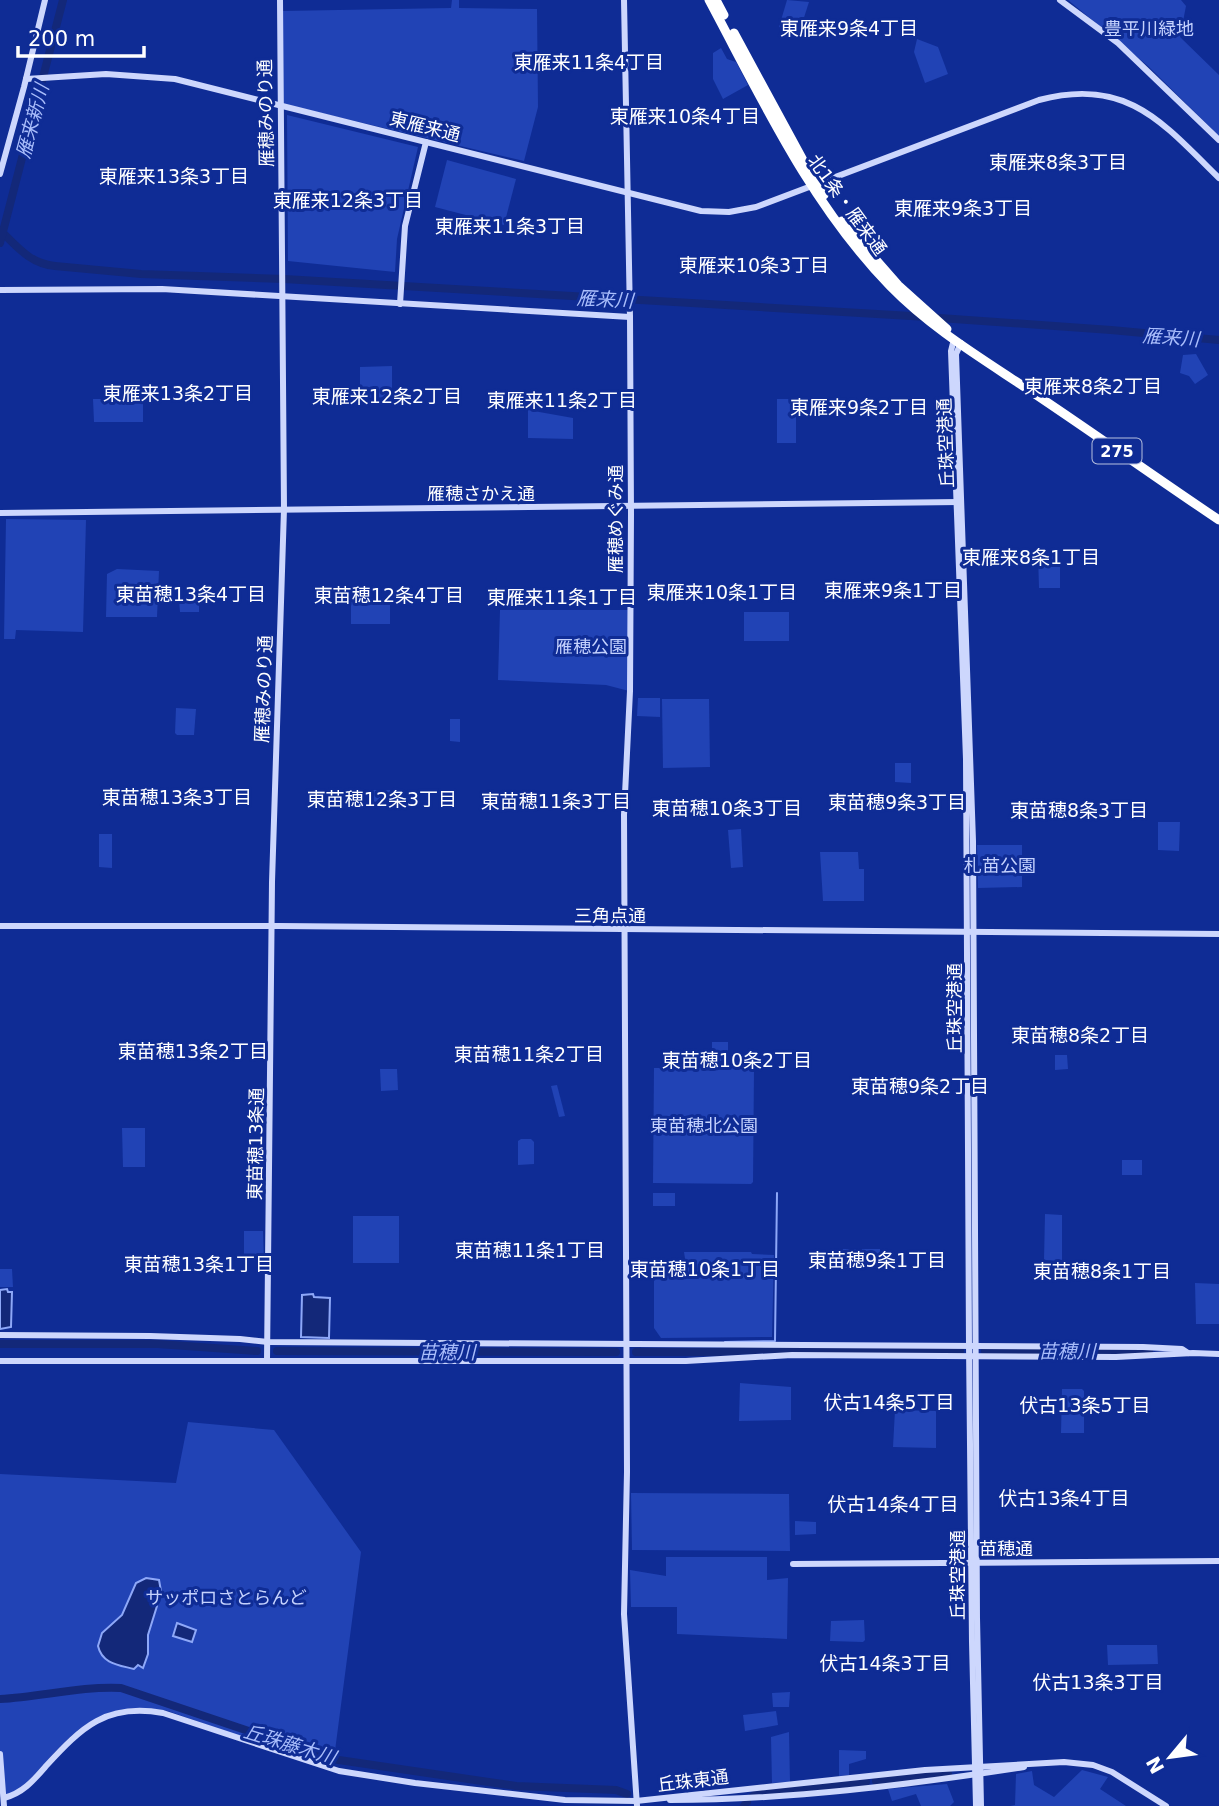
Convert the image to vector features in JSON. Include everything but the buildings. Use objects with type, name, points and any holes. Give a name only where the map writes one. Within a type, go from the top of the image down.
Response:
[{"type":"highway","name":"北1条・雁来通","points":[[709,0],[833,218],[873,267],[958,341],[1219,520]]},
{"type":"highway","name":"北1条・雁来通","points":[[716,0],[814,186]]},
{"type":"street","points":[[0,174],[29,79],[44,0]]},
{"type":"street","name":"雁穂みのり通","points":[[271,927],[284,509],[280,0]]},
{"type":"street","name":"雁穂めぐみ通","points":[[624,0],[631,507],[630,691],[624,816],[627,1360],[624,1614],[636,1804]]},
{"type":"street","points":[[1060,0],[1118,43],[1219,140]]},
{"type":"street","name":"東雁来通","points":[[29,79],[106,74],[151,76],[203,85],[716,213],[743,210],[814,186],[1039,100],[1084,92],[1119,100],[1150,114],[1164,124],[1219,178]]},
{"type":"street","points":[[400,304],[405,226],[426,142]]},
{"type":"street","points":[[0,290],[144,288],[630,317]]},
{"type":"street","name":"丘珠空港通","points":[[958,341],[956,354],[960,502],[971,722],[972,1345],[979,1806]]},
{"type":"street","name":"雁穂さかえ通","points":[[0,513],[960,502]]},
{"type":"street","name":"三角点通","points":[[0,926],[1219,934]]},
{"type":"street","name":"東苗穂13条通","points":[[267,1360],[271,927]]},
{"type":"street","points":[[0,1335],[150,1336],[268,1342],[1143,1347],[1182,1349],[1188,1353]]},
{"type":"street","points":[[0,1361],[718,1361],[792,1354],[1219,1354]]},
{"type":"street","name":"苗穂通","points":[[793,1564],[1219,1561]]},
{"type":"street","points":[[0,1754],[4,1802],[23,1790],[86,1727],[111,1714],[136,1709],[163,1713],[317,1765],[351,1773],[565,1800],[636,1804],[650,1800]]},
{"type":"street","name":"丘珠東通","points":[[650,1800],[729,1790],[1072,1762],[1102,1768],[1125,1779],[1166,1806]]},
{"type":"street","name":"丘珠東通","points":[[650,1800],[757,1799],[978,1770]]},
{"type":"green space","points":[[452,0],[459,0],[459,8],[537,9],[538,107],[524,161],[283,104],[283,11],[451,8]]},
{"type":"green space","points":[[787,0],[809,2],[799,33],[779,27]]},
{"type":"green space","name":"豊平川緑地","points":[[1068,0],[1181,0],[1186,6],[1180,37],[1219,75],[1219,136],[1148,66]]},
{"type":"green space","points":[[917,39],[938,47],[948,74],[925,83],[914,52]]},
{"type":"green space","points":[[721,48],[727,59],[736,62],[748,85],[723,99],[713,79],[713,53]]},
{"type":"green space","points":[[287,115],[418,147],[397,239],[395,272],[288,261]]},
{"type":"green space","points":[[447,160],[516,179],[504,225],[435,207]]},
{"type":"green space","points":[[1196,354],[1208,375],[1195,384],[1189,376],[1180,373],[1183,355]]},
{"type":"green space","points":[[392,366],[392,397],[360,398],[360,367]]},
{"type":"green space","points":[[93,399],[143,399],[143,422],[94,422]]},
{"type":"green space","points":[[777,399],[796,399],[796,443],[777,443]]},
{"type":"green space","points":[[528,410],[573,418],[573,439],[528,438]]},
{"type":"green space","points":[[6,519],[86,520],[83,632],[16,630],[15,639],[4,639]]},
{"type":"green space","points":[[1060,553],[1060,588],[1039,588],[1038,554]]},
{"type":"green space","points":[[117,569],[159,571],[157,617],[106,617],[107,574]]},
{"type":"green space","points":[[351,599],[390,599],[390,624],[351,624]]},
{"type":"green space","points":[[179,600],[199,601],[199,612],[180,612]]},
{"type":"green space","name":"雁穂公園","points":[[500,610],[629,610],[629,691],[606,685],[498,680]]},
{"type":"green space","points":[[744,612],[789,612],[789,641],[744,641]]},
{"type":"green space","points":[[638,698],[660,698],[660,717],[637,716]]},
{"type":"green space","points":[[662,699],[709,699],[710,767],[663,768]]},
{"type":"green space","points":[[176,708],[196,709],[194,735],[175,733]]},
{"type":"green space","points":[[450,719],[460,719],[460,742],[450,741]]},
{"type":"green space","points":[[895,763],[911,763],[911,783],[895,782]]},
{"type":"green space","points":[[368,790],[390,790],[390,804],[368,804]]},
{"type":"green space","points":[[1158,822],[1180,822],[1179,851],[1158,850]]},
{"type":"green space","points":[[741,829],[743,867],[731,868],[728,830]]},
{"type":"green space","points":[[99,834],[112,834],[112,868],[99,867]]},
{"type":"green space","name":"札苗公園","points":[[977,845],[1022,845],[1022,887],[978,888]]},
{"type":"green space","points":[[820,852],[858,852],[859,869],[864,869],[864,901],[823,901]]},
{"type":"green space","points":[[712,1042],[728,1042],[728,1061],[712,1061]]},
{"type":"green space","points":[[1055,1055],[1067,1055],[1068,1069],[1055,1070]]},
{"type":"green space","name":"東苗穂北公園","points":[[654,1068],[754,1070],[751,1184],[653,1183]]},
{"type":"green space","points":[[380,1069],[397,1069],[398,1090],[381,1091]]},
{"type":"green space","points":[[557,1085],[565,1116],[559,1117],[551,1086]]},
{"type":"green space","points":[[122,1128],[145,1128],[145,1167],[123,1167]]},
{"type":"green space","points":[[531,1139],[534,1142],[534,1164],[518,1165],[518,1141]]},
{"type":"green space","points":[[1122,1160],[1142,1160],[1142,1175],[1122,1175]]},
{"type":"green space","points":[[653,1193],[675,1193],[675,1206],[653,1206]]},
{"type":"green space","points":[[1045,1214],[1062,1215],[1062,1261],[1044,1260]]},
{"type":"green space","points":[[353,1216],[399,1216],[399,1263],[353,1263]]},
{"type":"green space","points":[[244,1231],[263,1231],[264,1261],[244,1261]]},
{"type":"green space","points":[[840,1249],[880,1249],[881,1268],[840,1268]]},
{"type":"green space","points":[[684,1252],[751,1252],[774,1255],[772,1337],[661,1338],[654,1328],[654,1266],[686,1265]]},
{"type":"green space","points":[[0,1269],[12,1269],[13,1287],[0,1287]]},
{"type":"green space","points":[[1195,1283],[1219,1284],[1219,1324],[1196,1324]]},
{"type":"green space","points":[[740,1383],[791,1387],[791,1420],[739,1421]]},
{"type":"green space","points":[[1062,1389],[1084,1391],[1084,1433],[1061,1433]]},
{"type":"green space","points":[[895,1410],[936,1411],[936,1448],[893,1447]]},
{"type":"green space","name":"サッポロさとらんど","points":[[188,1422],[274,1430],[361,1552],[333,1766],[310,1761],[168,1711],[142,1708],[121,1710],[85,1725],[55,1752],[23,1787],[0,1797],[0,1474],[176,1483]]},
{"type":"green space","points":[[631,1493],[789,1494],[790,1551],[632,1550]]},
{"type":"green space","points":[[795,1521],[816,1522],[816,1534],[795,1535]]},
{"type":"green space","points":[[666,1557],[767,1557],[767,1580],[788,1578],[787,1639],[677,1634],[677,1607],[631,1607],[630,1570],[666,1576]]},
{"type":"green space","points":[[864,1620],[863,1642],[830,1641],[831,1621]]},
{"type":"green space","points":[[1107,1645],[1157,1645],[1158,1664],[1108,1665]]},
{"type":"green space","points":[[790,1692],[789,1707],[773,1707],[772,1693]]},
{"type":"green space","points":[[776,1711],[778,1725],[745,1731],[743,1715]]},
{"type":"green space","points":[[789,1732],[790,1782],[772,1783],[771,1737]]},
{"type":"green space","points":[[839,1750],[866,1751],[866,1759],[849,1764],[849,1775],[839,1776]]},
{"type":"green space","points":[[1082,1770],[1108,1777],[1100,1789],[1126,1806],[1010,1806],[1015,1805],[1016,1774],[1032,1771],[1034,1785],[1054,1797]]},
{"type":"green space","points":[[947,1784],[954,1802],[950,1806],[921,1806],[916,1794],[892,1801],[888,1789]]},
{"type":"shaded area","points":[[7,1289],[12,1292],[11,1327],[0,1329],[0,1290]]},
{"type":"shaded area","points":[[313,1294],[314,1297],[330,1298],[329,1338],[301,1337],[302,1295]]},
{"type":"shaded area","points":[[146,1578],[159,1580],[161,1591],[148,1635],[148,1654],[143,1668],[138,1665],[134,1669],[107,1660],[98,1646],[102,1633],[122,1615],[136,1583]]},
{"type":"shaded area","points":[[177,1623],[196,1630],[192,1642],[173,1636]]},
{"type":"waterway","name":"雁来新川","points":[[0,243],[63,0]]},
{"type":"waterway","name":"雁来川","points":[[3,233],[26,255],[47,265],[141,274],[284,279],[911,316],[1219,340]]},
{"type":"waterway","points":[[725,1342],[775,1341],[777,1193]]},
{"type":"waterway","name":"苗穂川","points":[[0,1344],[158,1344],[257,1351]]},
{"type":"waterway","name":"苗穂川","points":[[636,1352],[774,1349],[960,1351]]},
{"type":"waterway","name":"苗穂川","points":[[277,1351],[616,1352]]},
{"type":"waterway","name":"苗穂川","points":[[985,1351],[1149,1351]]},
{"type":"waterway","name":"丘珠藤木川","points":[[0,1699],[121,1688],[332,1759],[516,1786],[616,1790],[627,1794]]},
{"type":"waterway","name":"丘珠藤木川","points":[[876,1781],[948,1774]]},
{"type":"waterway","name":"丘珠藤木川","points":[[794,1789],[866,1782]]},
{"type":"waterway","name":"丘珠藤木川","points":[[753,1796],[787,1790]]},
{"type":"waterway","name":"丘珠藤木川","points":[[744,1806],[747,1802]]},
{"type":"district","name":"東雁来9条4丁目","points":[[849,28]]},
{"type":"district","name":"東雁来11条4丁目","points":[[589,62]]},
{"type":"district","name":"東雁来10条4丁目","points":[[685,116]]},
{"type":"district","name":"東雁来8条3丁目","points":[[1058,162]]},
{"type":"district","name":"東雁来13条3丁目","points":[[174,176]]},
{"type":"district","name":"東雁来12条3丁目","points":[[348,200]]},
{"type":"district","name":"東雁来9条3丁目","points":[[963,208]]},
{"type":"district","name":"東雁来11条3丁目","points":[[510,226]]},
{"type":"district","name":"東雁来10条3丁目","points":[[754,265]]},
{"type":"district","name":"東雁来8条2丁目","points":[[1093,386]]},
{"type":"district","name":"東雁来13条2丁目","points":[[178,393]]},
{"type":"district","name":"東雁来12条2丁目","points":[[387,396]]},
{"type":"district","name":"東雁来11条2丁目","points":[[562,400]]},
{"type":"district","name":"東雁来9条2丁目","points":[[859,407]]},
{"type":"district","name":"東雁来8条1丁目","points":[[1031,557]]},
{"type":"district","name":"東雁来9条1丁目","points":[[893,590]]},
{"type":"district","name":"東雁来10条1丁目","points":[[722,592]]},
{"type":"district","name":"東苗穂13条4丁目","points":[[191,594]]},
{"type":"district","name":"東苗穂12条4丁目","points":[[389,595]]},
{"type":"district","name":"東雁来11条1丁目","points":[[562,597]]},
{"type":"district","name":"東苗穂13条3丁目","points":[[177,797]]},
{"type":"district","name":"東苗穂12条3丁目","points":[[382,799]]},
{"type":"district","name":"東苗穂11条3丁目","points":[[556,801]]},
{"type":"district","name":"東苗穂9条3丁目","points":[[897,802]]},
{"type":"district","name":"東苗穂10条3丁目","points":[[727,808]]},
{"type":"district","name":"東苗穂8条3丁目","points":[[1079,810]]},
{"type":"district","name":"東苗穂8条2丁目","points":[[1080,1035]]},
{"type":"district","name":"東苗穂13条2丁目","points":[[193,1051]]},
{"type":"district","name":"東苗穂11条2丁目","points":[[529,1054]]},
{"type":"district","name":"東苗穂10条2丁目","points":[[737,1060]]},
{"type":"district","name":"東苗穂9条2丁目","points":[[920,1086]]},
{"type":"district","name":"東苗穂11条1丁目","points":[[530,1250]]},
{"type":"district","name":"東苗穂9条1丁目","points":[[877,1260]]},
{"type":"district","name":"東苗穂13条1丁目","points":[[199,1264]]},
{"type":"district","name":"東苗穂10条1丁目","points":[[705,1269]]},
{"type":"district","name":"東苗穂8条1丁目","points":[[1102,1271]]},
{"type":"district","name":"伏古14条5丁目","points":[[889,1402]]},
{"type":"district","name":"伏古13条5丁目","points":[[1085,1405]]},
{"type":"district","name":"伏古13条4丁目","points":[[1064,1498]]},
{"type":"district","name":"伏古14条4丁目","points":[[893,1504]]},
{"type":"district","name":"伏古14条3丁目","points":[[885,1663]]},
{"type":"district","name":"伏古13条3丁目","points":[[1098,1682]]}]
